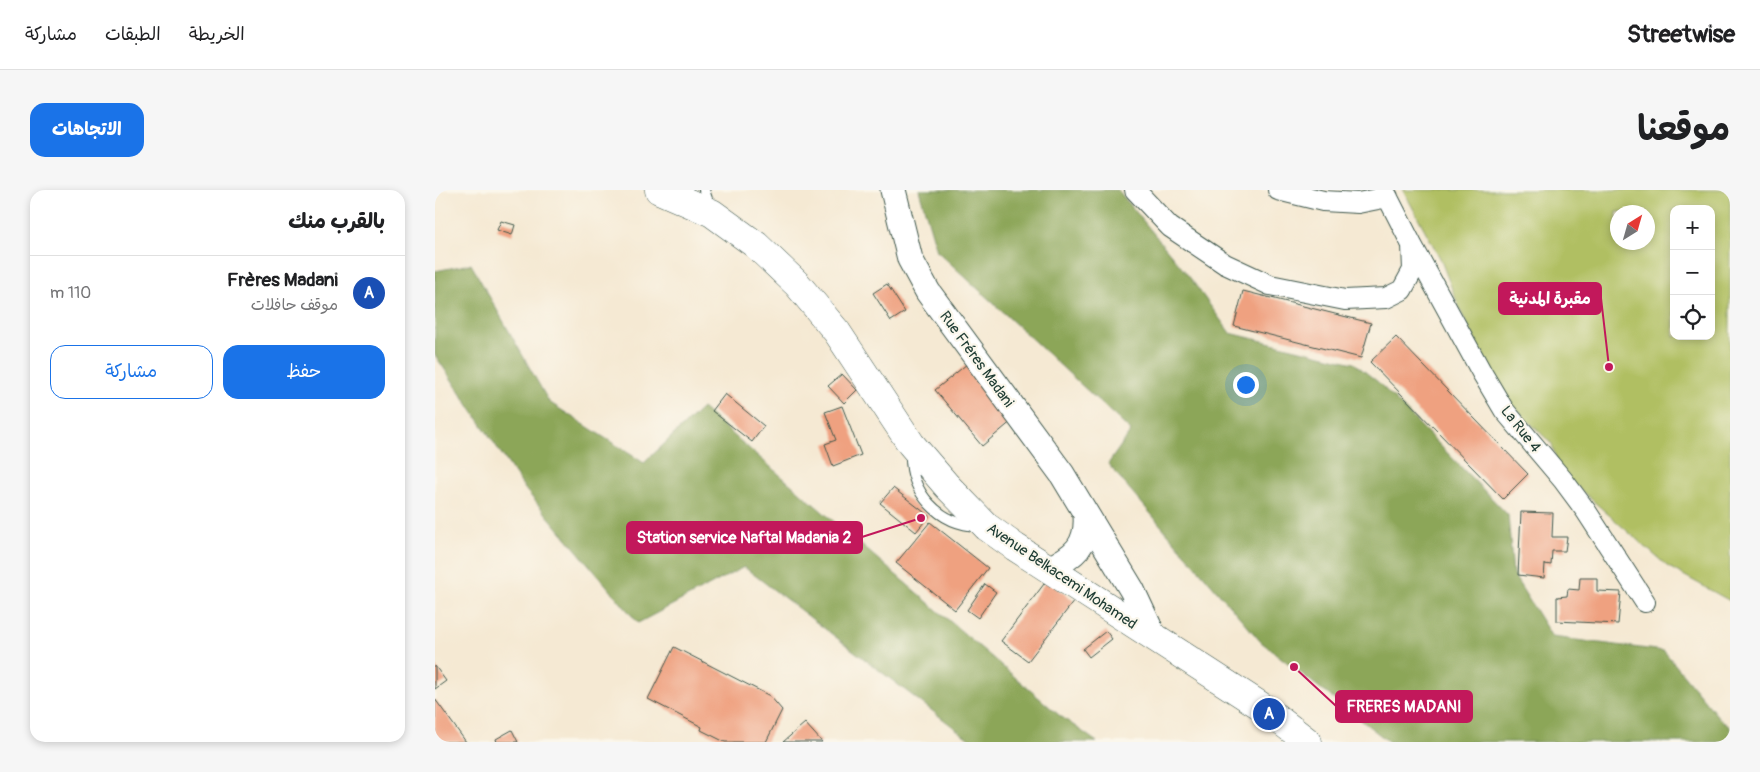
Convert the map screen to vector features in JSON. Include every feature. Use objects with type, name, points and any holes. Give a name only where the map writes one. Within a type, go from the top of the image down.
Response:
[{"type":"main road","name":"Avenue Belkacemi Mohamed","points":[[659,190],[708,202],[797,284],[837,332],[911,444],[947,486],[987,526],[1049,569],[1264,708],[1308,742]]},
{"type":"street","name":"Rue Fréres Madani","points":[[893,190],[910,258],[928,292],[1062,474],[1132,590],[1154,637]]},
{"type":"street","points":[[1135,190],[1170,227],[1225,264],[1270,285],[1345,300],[1386,298],[1402,290],[1413,270],[1412,245]]},
{"type":"street","points":[[1278,190],[1323,201],[1358,202],[1386,193]]},
{"type":"street","name":"La Rue 4","points":[[1386,193],[1412,245],[1504,410],[1580,503],[1645,602]]},
{"type":"street","points":[[1049,569],[1069,558],[1082,543],[1085,535],[1086,516]]},
{"type":"green space","points":[[919,190],[1118,190],[1191,279],[1230,333],[1354,363],[1378,382],[1508,515],[1513,574],[1552,637],[1664,651],[1720,719],[1730,727],[1730,742],[1389,742],[1261,642],[1108,464],[1131,431],[937,251]]},
{"type":"green space","points":[[1403,190],[1730,190],[1730,601],[1667,566],[1559,471],[1552,444],[1504,398],[1460,310],[1440,258]]},
{"type":"green space","points":[[471,264],[549,402],[644,463],[702,408],[1059,715],[1097,742],[973,742],[744,567],[638,623],[525,489],[435,355],[435,271]]},
{"type":"building","points":[[501,221],[515,225],[512,235],[497,230]]},
{"type":"building","points":[[887,284],[905,312],[891,321],[873,293]]},
{"type":"building","points":[[1243,291],[1371,323],[1361,358],[1234,326]]},
{"type":"building","points":[[1396,337],[1528,474],[1503,499],[1370,362]]},
{"type":"building","points":[[967,364],[1013,420],[982,446],[935,390]]},
{"type":"building","points":[[842,374],[857,390],[844,403],[828,386]]},
{"type":"building","points":[[725,394],[764,426],[752,442],[712,411]]},
{"type":"building","points":[[842,406],[861,455],[833,466],[825,444],[836,440],[825,412]]},
{"type":"building","points":[[893,488],[929,516],[916,532],[880,503]]},
{"type":"building","points":[[1521,512],[1553,513],[1552,537],[1567,537],[1565,551],[1552,551],[1551,565],[1545,564],[1544,578],[1518,575]]},
{"type":"building","points":[[930,522],[988,568],[955,610],[896,563]]},
{"type":"building","points":[[1580,578],[1597,578],[1597,591],[1621,592],[1618,624],[1557,621],[1557,597],[1567,596],[1568,589],[1579,590]]},
{"type":"building","points":[[1047,580],[1074,601],[1028,661],[1001,641]]},
{"type":"building","points":[[985,584],[996,592],[978,618],[967,610]]},
{"type":"building","points":[[1106,631],[1112,639],[1089,657],[1083,649]]},
{"type":"building","points":[[674,647],[770,696],[782,710],[766,742],[725,742],[701,730],[702,727],[648,699]]},
{"type":"building","points":[[435,666],[446,681],[435,689]]},
{"type":"building","points":[[435,699],[466,742],[435,742]]},
{"type":"building","points":[[805,723],[822,742],[783,742]]},
{"type":"building","points":[[512,730],[518,742],[497,742],[496,739]]},
{"type":"place","name":"مقبرة المدنية","points":[[1609,367]]},
{"type":"place","name":"Station service Naftal Madania 2","points":[[921,518]]},
{"type":"place","name":"FRERES MADANI","points":[[1294,667]]},
{"type":"place","name":"Frères Madani","points":[[1269,714]]}]
